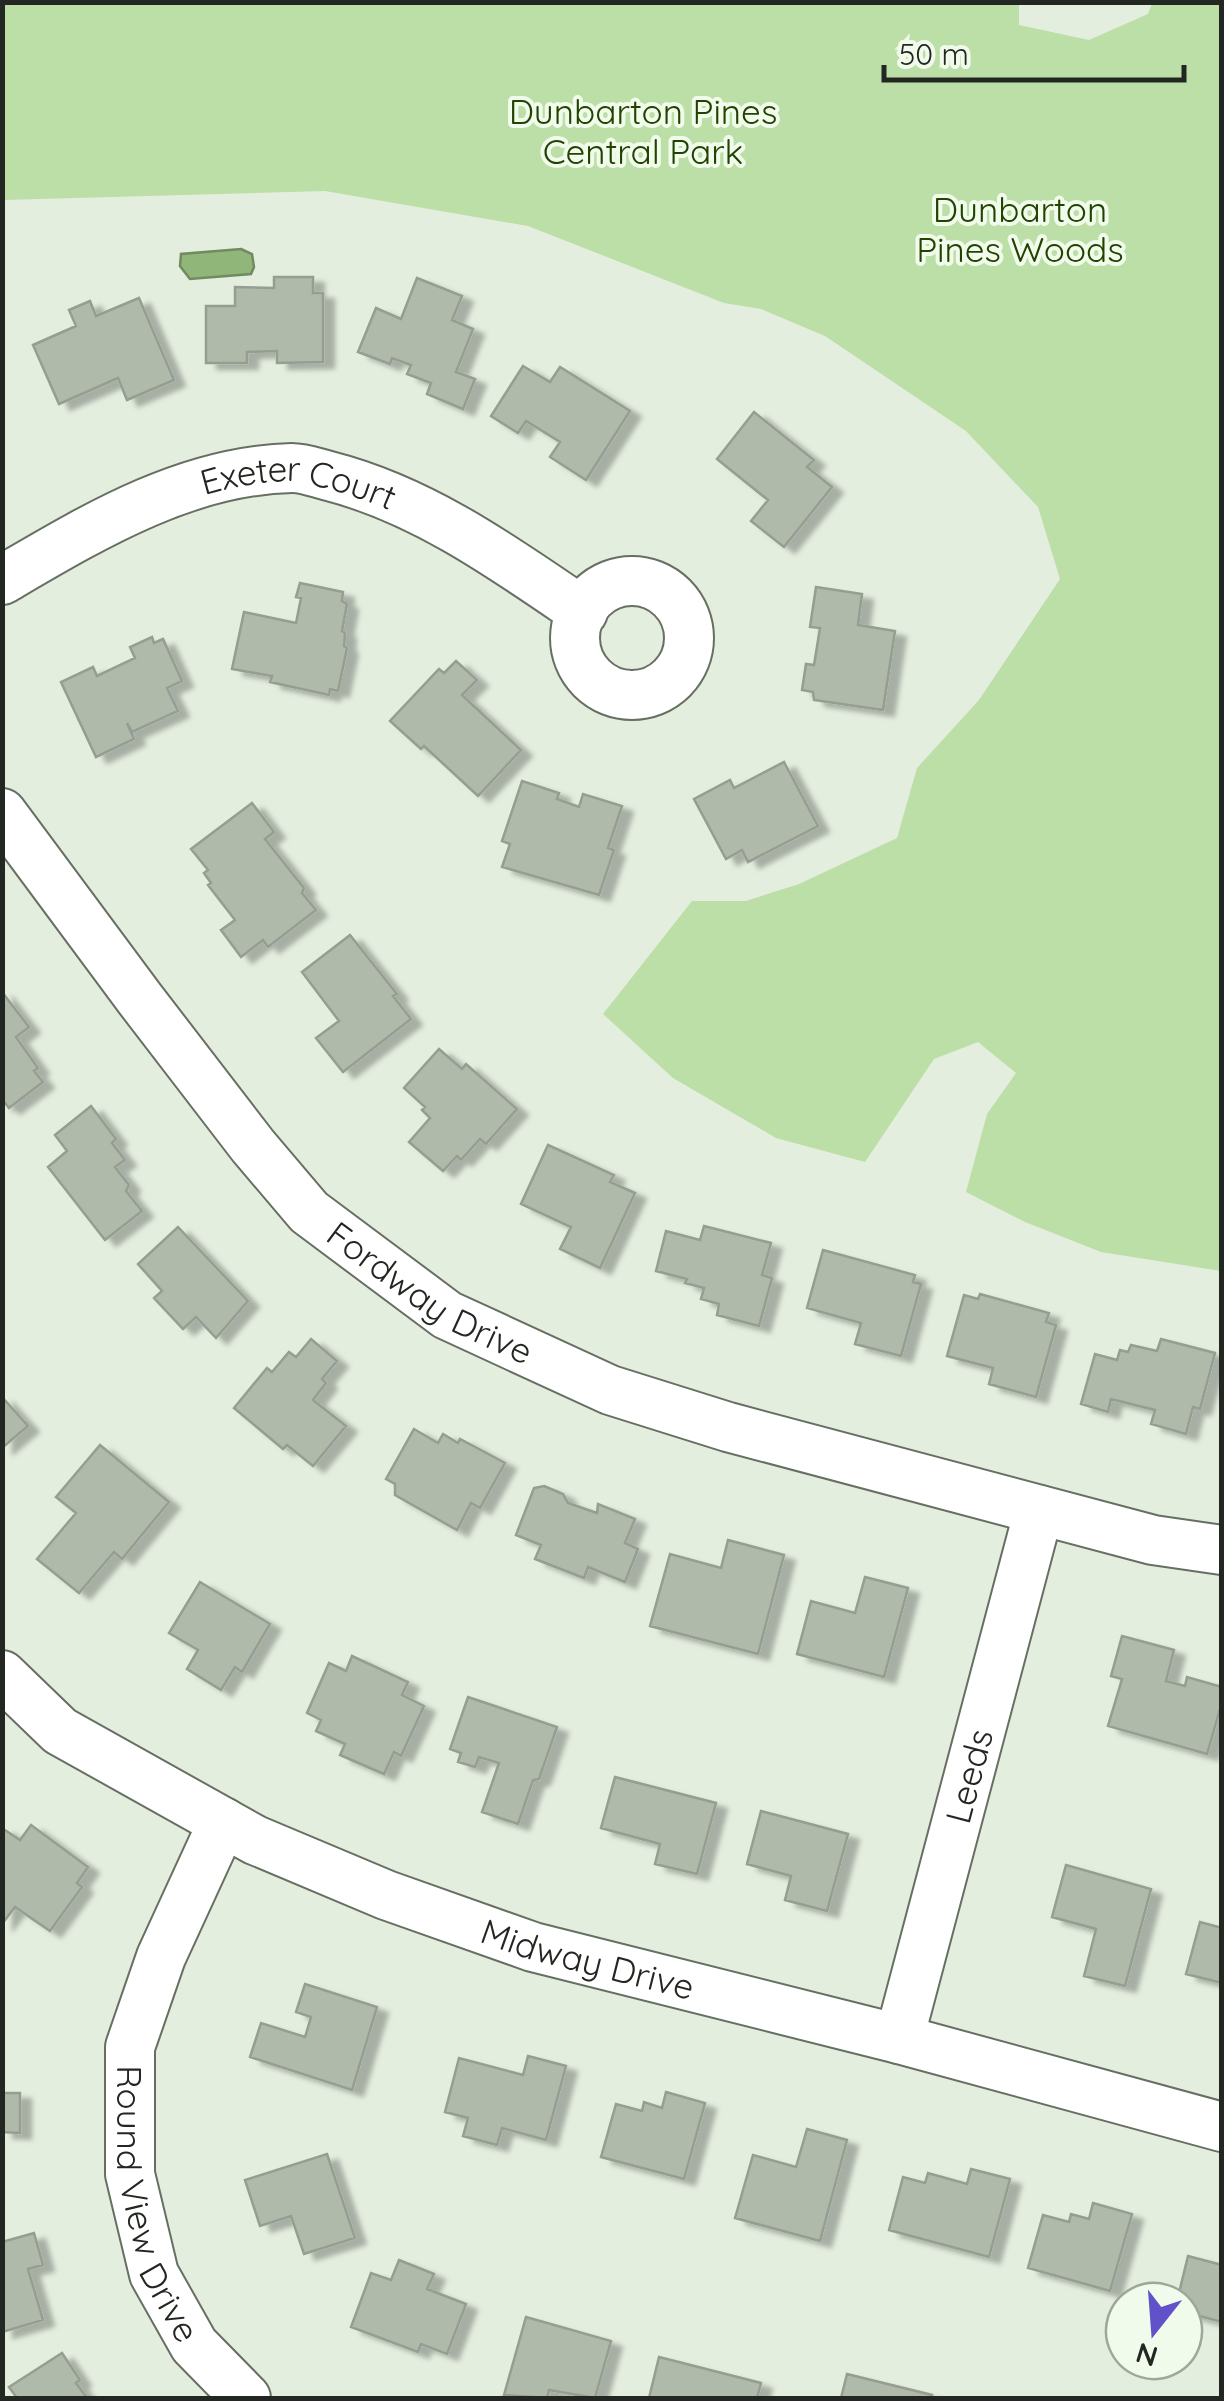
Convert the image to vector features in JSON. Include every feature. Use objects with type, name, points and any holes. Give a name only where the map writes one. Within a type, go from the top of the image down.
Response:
[{"type":"street","name":"Exeter Court","points":[[2,580],[119,515],[174,490],[242,474],[295,468],[360,484],[425,511],[583,612]]},
{"type":"street","name":"Fordway Drive","points":[[2,814],[237,1126],[309,1212],[447,1314],[610,1390],[758,1435],[1039,1510],[1154,1540],[1222,1550]]},
{"type":"street","name":"Leeds","points":[[898,2039],[1039,1510]]},
{"type":"street","name":"Midway Drive","points":[[2,1675],[60,1730],[254,1840],[386,1895],[533,1946],[1222,2127]]},
{"type":"street","name":"Round View Drive","points":[[223,1822],[161,1957],[130,2047],[130,2174],[154,2274],[194,2344],[246,2398]]},
{"type":"green space","name":"Dunbarton Pines Woods","points":[[1019,2],[1019,25],[1089,40],[1148,14],[1152,3],[1221,3],[1221,1271],[1101,1252],[1025,1222],[966,1192],[987,1114],[1016,1073],[978,1042],[934,1059],[865,1162],[776,1138],[673,1078],[603,1014],[692,901],[746,901],[799,884],[897,838],[917,768],[979,700],[1060,579],[1038,507],[966,431],[825,336],[761,309],[724,303],[528,226],[325,191],[3,200],[3,3]]},
{"type":"shaded area","points":[[241,249],[252,254],[251,274],[190,279],[180,266],[181,254]]},
{"type":"building","points":[[274,277],[313,277],[313,293],[323,293],[323,362],[277,363],[277,351],[247,352],[247,363],[206,363],[206,306],[235,306],[235,287],[274,288]]},
{"type":"building","points":[[417,278],[462,296],[452,320],[473,329],[456,372],[475,379],[463,409],[427,394],[431,383],[407,374],[411,365],[392,358],[390,364],[358,352],[376,308],[401,319]]},
{"type":"building","points":[[139,298],[174,380],[127,400],[118,378],[59,404],[33,345],[76,326],[69,310],[90,301],[96,316]]},
{"type":"building","points":[[523,366],[550,382],[560,367],[630,411],[586,480],[550,457],[560,442],[526,421],[518,433],[491,416]]},
{"type":"building","points":[[754,412],[814,460],[807,467],[832,487],[784,547],[751,521],[768,500],[717,459]]},
{"type":"building","points":[[300,583],[343,592],[342,601],[347,604],[342,631],[347,648],[338,691],[330,689],[329,695],[270,682],[272,676],[232,669],[244,612],[296,623]]},
{"type":"building","points":[[816,587],[862,594],[858,625],[895,631],[883,710],[814,700],[813,692],[802,690],[806,664],[814,665],[820,628],[810,627]]},
{"type":"building","points":[[152,637],[154,643],[163,639],[182,681],[167,688],[178,711],[132,732],[127,723],[134,739],[96,757],[61,682],[93,667],[97,676],[135,658],[130,647]]},
{"type":"building","points":[[456,661],[477,680],[462,695],[521,750],[478,796],[424,746],[421,749],[390,721],[439,669],[444,673]]},
{"type":"building","points":[[784,762],[818,826],[748,862],[742,850],[726,859],[694,799],[730,780],[734,788]]},
{"type":"building","points":[[522,781],[559,793],[557,799],[579,807],[583,794],[622,806],[608,848],[614,850],[599,895],[502,867],[510,844],[502,841]]},
{"type":"building","points":[[252,803],[274,832],[265,839],[304,888],[302,893],[316,910],[268,947],[263,940],[241,957],[221,930],[235,920],[208,885],[211,883],[204,873],[208,870],[191,849]]},
{"type":"building","points":[[350,935],[397,994],[393,996],[411,1019],[343,1072],[316,1038],[339,1021],[302,972]]},
{"type":"building","points":[[2,992],[29,1027],[16,1037],[43,1082],[9,1108],[5,1103],[2,1105]]},
{"type":"building","points":[[439,1049],[462,1069],[466,1064],[517,1109],[486,1144],[480,1139],[461,1160],[457,1156],[443,1171],[409,1142],[430,1118],[422,1110],[425,1107],[404,1088]]},
{"type":"building","points":[[91,1106],[116,1139],[112,1143],[125,1160],[115,1167],[129,1185],[126,1191],[142,1211],[105,1240],[48,1167],[67,1151],[55,1135]]},
{"type":"building","points":[[548,1145],[614,1175],[610,1182],[635,1193],[600,1268],[560,1249],[571,1227],[521,1204]]},
{"type":"building","points":[[704,1226],[771,1243],[762,1275],[772,1278],[759,1326],[717,1315],[719,1304],[701,1299],[704,1288],[656,1271],[666,1231],[700,1240]]},
{"type":"building","points":[[178,1227],[248,1301],[216,1338],[196,1317],[183,1329],[154,1298],[162,1291],[138,1264]]},
{"type":"building","points":[[823,1250],[915,1275],[913,1282],[921,1284],[901,1356],[855,1344],[861,1323],[807,1308]]},
{"type":"building","points":[[980,1294],[1049,1313],[1046,1322],[1056,1325],[1036,1397],[989,1384],[993,1368],[947,1356],[964,1295],[978,1299]]},
{"type":"building","points":[[311,1339],[337,1361],[322,1379],[326,1383],[313,1400],[346,1426],[313,1466],[287,1445],[283,1449],[234,1408],[267,1368],[272,1372],[289,1352],[296,1357]]},
{"type":"building","points":[[1161,1339],[1215,1353],[1200,1409],[1193,1407],[1186,1434],[1151,1424],[1155,1410],[1111,1399],[1108,1412],[1081,1404],[1095,1354],[1117,1360],[1120,1350],[1128,1352],[1131,1345],[1157,1351]]},
{"type":"building","points":[[2,1397],[28,1426],[2,1448]]},
{"type":"building","points":[[414,1429],[438,1443],[443,1434],[458,1443],[460,1439],[505,1463],[480,1508],[471,1503],[457,1530],[395,1495],[395,1484],[386,1479]]},
{"type":"building","points":[[100,1445],[169,1502],[122,1559],[114,1552],[79,1593],[37,1559],[76,1513],[56,1497]]},
{"type":"building","points":[[544,1486],[563,1494],[568,1503],[597,1513],[598,1504],[635,1519],[625,1543],[638,1549],[625,1582],[588,1567],[584,1578],[535,1559],[541,1545],[516,1535],[534,1488]]},
{"type":"building","points":[[728,1540],[784,1555],[758,1654],[650,1626],[670,1554],[721,1568]]},
{"type":"building","points":[[865,1577],[908,1588],[884,1677],[797,1654],[811,1601],[855,1613]]},
{"type":"building","points":[[200,1582],[270,1624],[242,1672],[235,1667],[221,1690],[187,1669],[198,1650],[169,1633]]},
{"type":"building","points":[[1122,1636],[1174,1650],[1166,1681],[1185,1686],[1187,1677],[1222,1687],[1222,1702],[1207,1754],[1108,1726],[1122,1679],[1111,1676]]},
{"type":"building","points":[[352,1656],[408,1682],[402,1695],[424,1706],[401,1756],[394,1752],[384,1774],[340,1755],[345,1744],[316,1731],[321,1720],[307,1713],[329,1663],[346,1671]]},
{"type":"building","points":[[468,1697],[557,1727],[518,1824],[482,1812],[499,1763],[479,1757],[475,1767],[458,1762],[461,1753],[450,1749]]},
{"type":"building","points":[[615,1777],[716,1803],[697,1874],[655,1864],[660,1844],[601,1828]]},
{"type":"building","points":[[761,1811],[848,1834],[827,1911],[785,1900],[791,1876],[747,1864]]},
{"type":"building","points":[[31,1825],[88,1867],[77,1883],[82,1887],[50,1931],[15,1907],[2,1924],[2,1828],[20,1840]]},
{"type":"building","points":[[1066,1865],[1151,1889],[1125,1986],[1084,1976],[1096,1929],[1052,1917]]},
{"type":"building","points":[[1200,1922],[1222,1928],[1222,1983],[1186,1974]]},
{"type":"building","points":[[305,1984],[377,2007],[352,2090],[250,2057],[261,2023],[305,2037],[311,2017],[296,2012]]},
{"type":"building","points":[[528,2056],[566,2066],[546,2140],[502,2128],[497,2145],[463,2136],[468,2118],[445,2112],[459,2058],[523,2075]]},
{"type":"building","points":[[666,2092],[705,2103],[684,2179],[601,2157],[616,2104],[642,2111],[644,2102],[662,2108]]},
{"type":"building","points":[[2,2093],[20,2093],[20,2133],[2,2132]]},
{"type":"building","points":[[807,2129],[847,2140],[820,2241],[735,2218],[753,2155],[796,2167]]},
{"type":"building","points":[[327,2154],[355,2238],[304,2254],[291,2216],[260,2226],[245,2180]]},
{"type":"building","points":[[971,2169],[1010,2179],[989,2257],[889,2230],[903,2177],[925,2183],[928,2173],[967,2184]]},
{"type":"building","points":[[1093,2203],[1132,2214],[1113,2281],[1104,2281],[1104,2289],[1028,2268],[1043,2215],[1069,2222],[1071,2214],[1089,2219]]},
{"type":"building","points":[[34,2233],[43,2265],[28,2269],[43,2320],[2,2332],[2,2242]]},
{"type":"building","points":[[1188,2256],[1222,2265],[1222,2322],[1204,2317],[1204,2281],[1182,2281]]},
{"type":"building","points":[[399,2260],[434,2274],[427,2289],[466,2304],[447,2354],[421,2344],[418,2352],[351,2327],[371,2273],[391,2280]]},
{"type":"building","points":[[526,2317],[611,2341],[595,2398],[549,2390],[547,2398],[504,2395]]},
{"type":"building","points":[[62,2353],[87,2398],[17,2398],[9,2387]]},
{"type":"building","points":[[659,2357],[761,2383],[757,2398],[649,2398]]},
{"type":"building","points":[[847,2374],[932,2395],[841,2398]]},
{"type":"park label","name":"Dunbarton Pines Central Park","points":[[643,131]]}]
